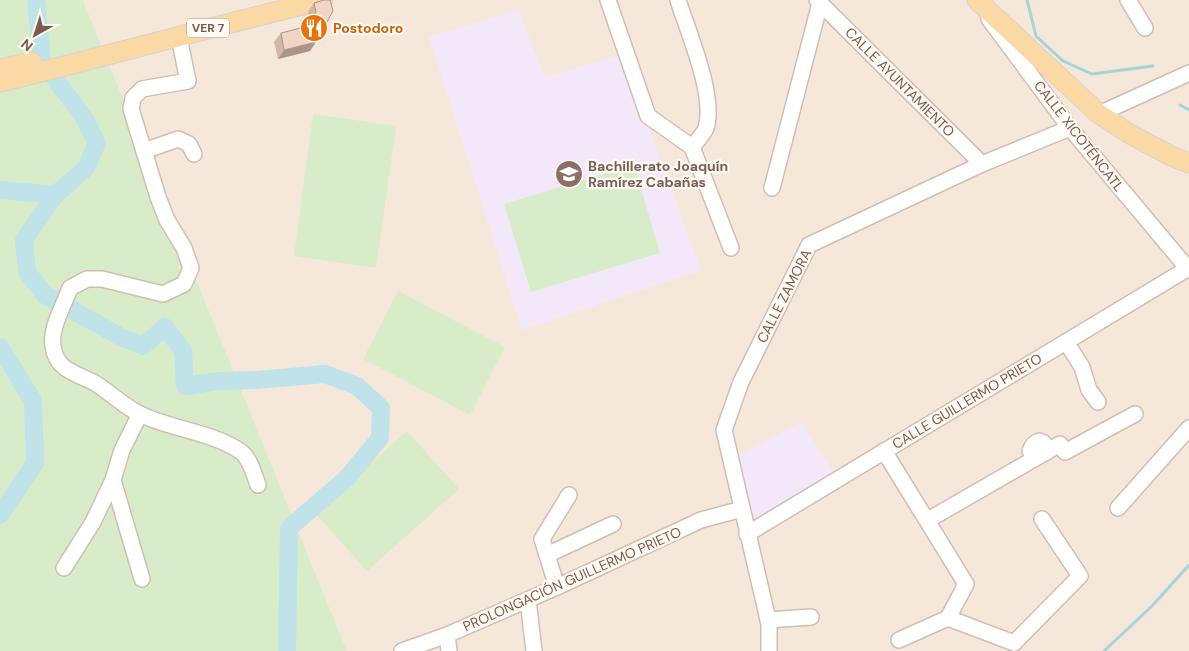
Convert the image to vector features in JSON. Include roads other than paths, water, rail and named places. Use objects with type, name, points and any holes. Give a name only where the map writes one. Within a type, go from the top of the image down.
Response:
[{"type":"main road","name":"VER 7","points":[[0,69],[92,55],[150,32],[283,0]]},
{"type":"main road","name":"VER 7","points":[[0,82],[92,55],[323,0]]},
{"type":"main road","points":[[976,0],[1099,114],[1130,134],[1171,156],[1189,163]]},
{"type":"street","points":[[608,0],[648,116],[692,147],[731,248]]},
{"type":"street","points":[[678,0],[704,80],[707,96],[708,116],[706,127],[703,134],[692,147]]},
{"type":"street","name":"CALLE XICOTÉNCATL","points":[[976,0],[1070,128],[1188,269]]},
{"type":"street","points":[[1128,0],[1146,28]]},
{"type":"street","points":[[772,188],[818,2]]},
{"type":"street","name":"CALLE AYUNTAMIENTO","points":[[818,2],[982,164]]},
{"type":"street","points":[[182,35],[180,42],[188,81],[142,90],[133,98],[131,109],[158,197],[167,220],[184,248],[191,268],[184,284],[163,294],[102,279],[87,279],[70,288],[53,336],[53,346],[59,363],[65,369],[102,388],[140,414],[188,430],[239,451],[246,458],[258,485]]},
{"type":"street","points":[[1099,114],[1183,76]]},
{"type":"street","name":"CALLE ZAMORA","points":[[768,651],[768,620],[724,430],[742,382],[809,245],[982,164],[1070,128]]},
{"type":"street","points":[[144,151],[178,139],[189,144],[194,154]]},
{"type":"street","name":"CALLE GUILLERMO PRIETO","points":[[747,534],[1188,269]]},
{"type":"street","points":[[1066,342],[1082,367],[1089,390],[1098,402]]},
{"type":"street","points":[[64,568],[94,522],[113,480],[122,450],[140,414]]},
{"type":"street","points":[[928,520],[1047,451],[1065,452],[1135,414]]},
{"type":"street","points":[[1118,508],[1189,428]]},
{"type":"street","points":[[884,451],[966,584],[948,618],[899,640]]},
{"type":"street","points":[[113,480],[142,579]]},
{"type":"street","points":[[557,587],[542,539],[569,495]]},
{"type":"street","name":"PROLONGACIÓN GUILLERMO PRIETO","points":[[402,651],[528,600],[701,520],[742,509]]},
{"type":"street","points":[[948,618],[1013,647],[1080,576],[1042,519]]},
{"type":"street","points":[[547,555],[613,524]]},
{"type":"street","points":[[528,600],[534,651]]},
{"type":"street","points":[[768,620],[811,617]]},
{"type":"street","points":[[447,634],[449,651]]},
{"type":"waterway","points":[[0,190],[55,195],[86,168],[97,143],[84,118],[42,61],[36,0]]},
{"type":"waterway","points":[[1027,0],[1036,36],[1063,61],[1092,74],[1153,66]]},
{"type":"waterway","points":[[1180,105],[1189,110]]},
{"type":"waterway","points":[[55,195],[24,240],[27,272],[45,295],[121,337],[143,346],[165,327],[183,351],[185,386],[219,381],[325,374],[357,386],[381,408],[380,438],[347,478],[289,528],[287,651]]},
{"type":"waterway","points":[[0,347],[33,401],[35,463],[0,515]]},
{"type":"waterway","points":[[1104,651],[1152,606],[1189,565]]},
{"type":"place","name":"Postodoro","points":[[314,28]]},
{"type":"place","name":"Bachillerato Joaquín Ramírez Cabañas","points":[[569,174]]}]
